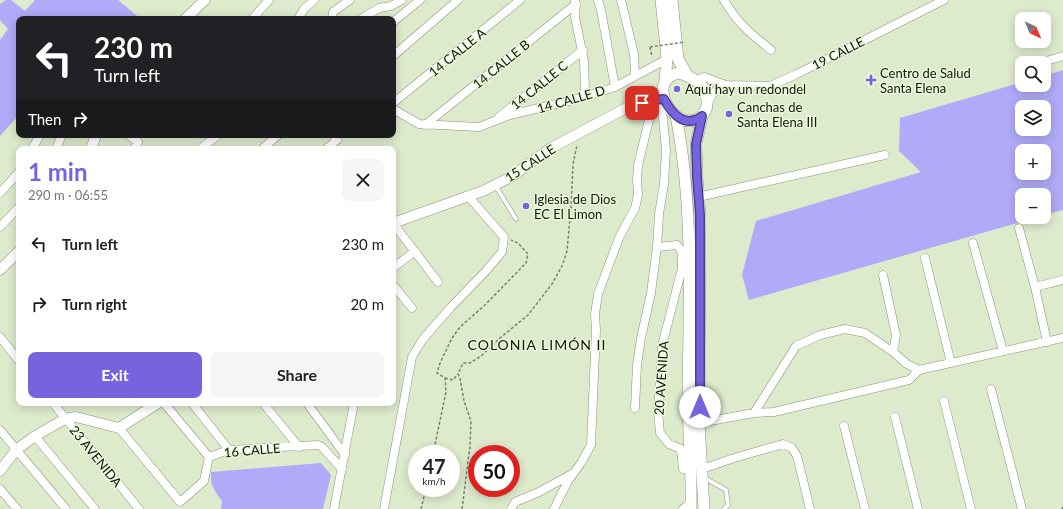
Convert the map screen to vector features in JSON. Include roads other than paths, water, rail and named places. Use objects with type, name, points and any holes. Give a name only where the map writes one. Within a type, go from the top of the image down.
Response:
[{"type":"main road","points":[[661,0],[667,59],[665,81],[659,100],[676,116],[687,121],[697,120],[702,116],[706,110],[708,102],[705,91],[700,84],[691,78],[678,73],[670,75],[665,81]]},
{"type":"main road","points":[[672,0],[678,59],[691,78]]},
{"type":"main road","name":"20 AVENIDA","points":[[676,116],[687,196],[689,244],[688,403],[690,470],[688,507]]},
{"type":"main road","points":[[702,116],[696,144],[700,215],[700,423],[704,509]]},
{"type":"street","points":[[188,16],[205,0]]},
{"type":"street","points":[[255,16],[269,0]]},
{"type":"street","points":[[300,16],[304,9],[314,0]]},
{"type":"street","points":[[333,16],[334,12],[350,0]]},
{"type":"street","points":[[366,16],[379,8],[391,6],[402,0]]},
{"type":"street","points":[[396,20],[420,0]]},
{"type":"street","points":[[396,53],[458,0]]},
{"type":"street","name":"14 CALLE A","points":[[396,101],[520,0]]},
{"type":"street","points":[[598,0],[614,87]]},
{"type":"street","points":[[621,0],[634,54],[635,76]]},
{"type":"street","points":[[724,0],[732,14],[747,30],[771,50]]},
{"type":"street","name":"19 CALLE","points":[[691,78],[704,77],[726,85],[770,86],[797,74],[944,0]]},
{"type":"street","points":[[575,2],[575,17],[582,50],[585,91],[581,98]]},
{"type":"street","name":"14 CALLE B","points":[[425,124],[575,2]]},
{"type":"street","name":"14 CALLE C","points":[[495,120],[582,50]]},
{"type":"street","points":[[1051,60],[1063,56]]},
{"type":"street","name":"14 CALLE D","points":[[396,111],[419,124],[479,127],[510,115],[581,98],[614,87],[667,59]]},
{"type":"street","points":[[708,102],[714,92],[720,87],[726,85]]},
{"type":"street","points":[[554,509],[568,481],[591,445],[593,430],[596,337],[595,314],[598,294],[619,238],[635,208],[638,195],[638,165],[650,118],[659,100]]},
{"type":"street","name":"15 CALLE","points":[[396,222],[495,185],[511,177],[551,148],[630,106],[659,100]]},
{"type":"street","name":"20 AVENIDA","points":[[635,408],[637,365],[641,338],[651,293],[657,247],[659,214],[664,184],[666,150],[663,118],[659,100]]},
{"type":"street","points":[[133,138],[138,142],[136,146]]},
{"type":"street","points":[[204,146],[214,138]]},
{"type":"street","points":[[265,146],[275,138]]},
{"type":"street","points":[[698,197],[885,155]]},
{"type":"street","points":[[0,193],[16,175]]},
{"type":"street","points":[[384,509],[412,357],[423,339],[502,252],[504,237],[468,196]]},
{"type":"street","points":[[0,228],[16,210]]},
{"type":"street","points":[[396,227],[438,282]]},
{"type":"street","points":[[1018,228],[1035,287],[1048,342]]},
{"type":"street","points":[[972,243],[1003,351]]},
{"type":"street","name":"20 AVENIDA","points":[[657,247],[677,245],[682,252],[682,268],[662,346],[658,412],[660,433],[669,444],[681,449],[684,469],[690,470]]},
{"type":"street","points":[[396,266],[415,251]]},
{"type":"street","points":[[0,270],[16,254]]},
{"type":"street","points":[[925,258],[951,363]]},
{"type":"street","points":[[883,275],[896,335],[893,352]]},
{"type":"street","points":[[1035,287],[1063,280]]},
{"type":"street","points":[[396,289],[412,308]]},
{"type":"street","points":[[754,413],[796,346],[820,334],[845,329],[865,333],[893,352],[907,364],[919,370]]},
{"type":"street","points":[[0,337],[16,357]]},
{"type":"street","points":[[700,423],[754,413],[774,412],[909,380],[919,370],[1063,338]]},
{"type":"street","points":[[990,389],[1022,509]]},
{"type":"street","points":[[944,401],[971,509]]},
{"type":"street","name":"23 AVENIDA","points":[[55,406],[139,509]]},
{"type":"street","points":[[0,471],[16,450],[35,436],[65,419],[76,417],[119,428],[153,406]]},
{"type":"street","points":[[166,406],[209,457]]},
{"type":"street","points":[[194,406],[229,450]]},
{"type":"street","points":[[265,406],[299,447]]},
{"type":"street","points":[[309,406],[345,455]]},
{"type":"street","points":[[334,509],[353,406]]},
{"type":"street","points":[[895,417],[918,509]]},
{"type":"street","points":[[844,426],[865,509]]},
{"type":"street","name":"16 CALLE","points":[[119,428],[179,502],[181,502],[204,481],[209,457],[229,450],[320,445],[342,469]]},
{"type":"street","points":[[0,430],[66,509]]},
{"type":"street","points":[[35,436],[94,509]]},
{"type":"street","points":[[702,473],[734,458],[783,444],[792,448],[797,456],[810,509]]},
{"type":"street","points":[[511,509],[514,502],[539,492],[574,473]]},
{"type":"street","points":[[0,489],[17,509]]},
{"type":"lane","points":[[495,185],[516,220]]},
{"type":"lane","points":[[702,473],[726,490],[728,505],[724,509]]},
{"type":"place","name":"Centro de Salud Santa Elena","points":[[871,80]]},
{"type":"place","name":"Aquí hay un redondel","points":[[677,89]]},
{"type":"place","name":"Canchas de Santa Elena III","points":[[729,114]]},
{"type":"place","name":"Iglesia de Dios EC El Limon","points":[[526,206]]},
{"type":"district","name":"COLONIA LIMÓN II","points":[[537,344]]}]
